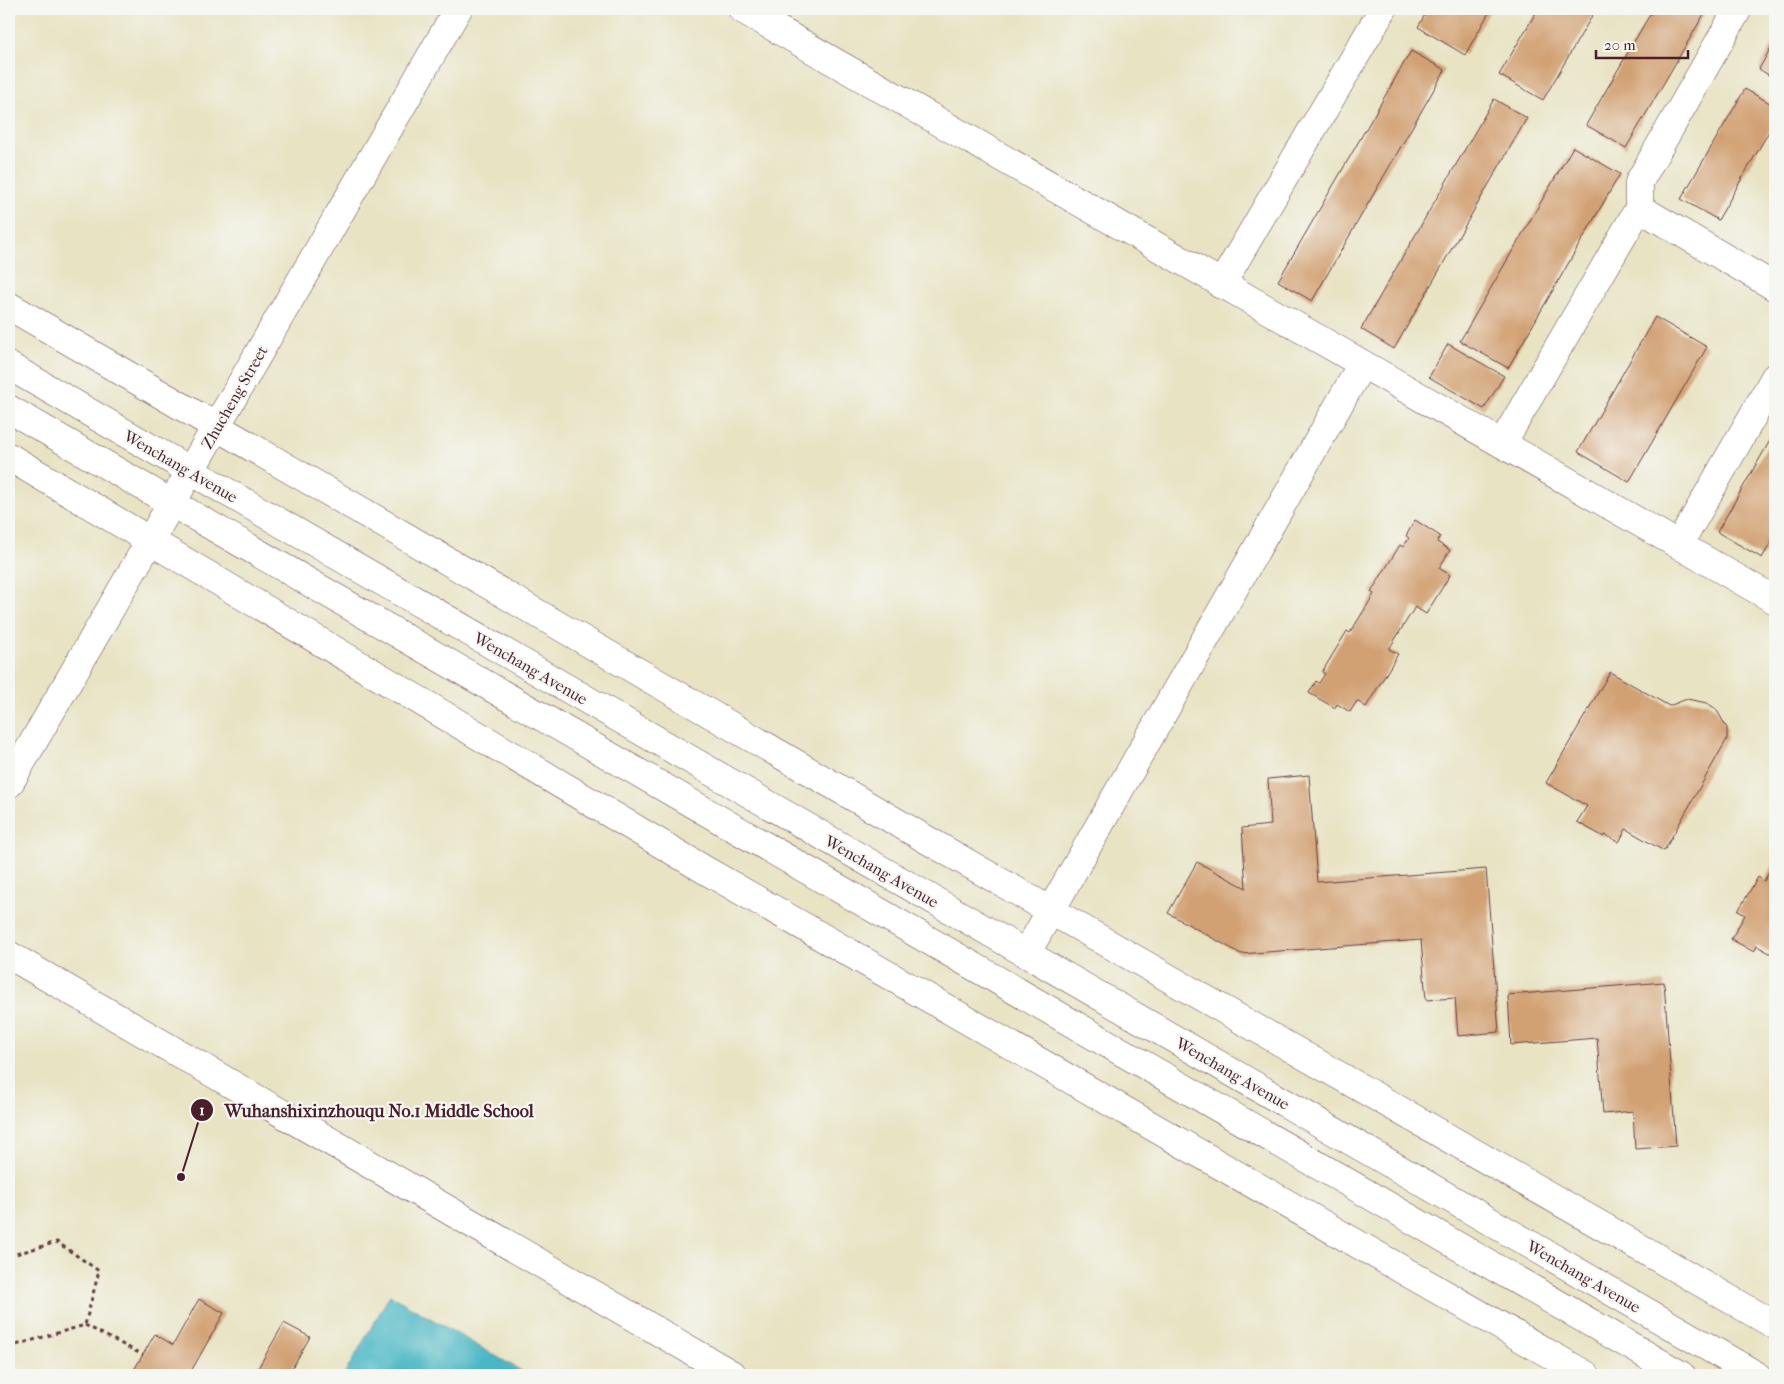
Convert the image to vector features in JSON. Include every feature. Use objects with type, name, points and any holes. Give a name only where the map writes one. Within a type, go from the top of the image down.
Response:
[{"type":"street","name":"Zhucheng Street","points":[[9,784],[458,9]]},
{"type":"street","points":[[742,9],[1775,600]]},
{"type":"street","points":[[1221,284],[1383,9]]},
{"type":"street","points":[[1502,444],[1639,208],[1639,182],[1738,9]]},
{"type":"street","points":[[1639,208],[1775,287]]},
{"type":"street","points":[[9,306],[1050,910],[1775,1325]]},
{"type":"street","points":[[1026,954],[1362,364]]},
{"type":"street","name":"Wenchang Avenue","points":[[9,366],[1756,1375]]},
{"type":"street","points":[[1678,545],[1775,377]]},
{"type":"street","points":[[9,409],[1681,1375]]},
{"type":"street","points":[[9,457],[705,870],[1586,1375]]},
{"type":"street","points":[[9,955],[733,1375]]},
{"type":"path","points":[[9,1256],[57,1242],[99,1271],[85,1325]]},
{"type":"path","points":[[9,1338],[10,1346],[85,1325],[143,1355]]},
{"type":"water","points":[[390,1295],[525,1373],[525,1375],[344,1375]]},
{"type":"building","points":[[1428,9],[1491,9],[1465,55],[1418,27]]},
{"type":"building","points":[[1538,9],[1596,9],[1543,100],[1499,75]]},
{"type":"building","points":[[1653,9],[1707,9],[1626,148],[1586,125]]},
{"type":"building","points":[[1775,40],[1775,79],[1759,69]]},
{"type":"building","points":[[1411,51],[1445,70],[1312,301],[1278,281]]},
{"type":"building","points":[[1745,89],[1775,106],[1775,121],[1718,220],[1681,199]]},
{"type":"building","points":[[1494,99],[1527,118],[1394,349],[1361,329]]},
{"type":"building","points":[[1573,147],[1620,174],[1508,368],[1460,341]]},
{"type":"building","points":[[1655,317],[1707,347],[1629,482],[1578,452]]},
{"type":"building","points":[[1448,344],[1504,376],[1484,409],[1429,377]]},
{"type":"building","points":[[1775,432],[1775,535],[1762,558],[1717,532]]},
{"type":"building","points":[[1415,520],[1440,536],[1437,542],[1450,550],[1439,568],[1450,575],[1426,614],[1415,607],[1389,649],[1398,654],[1366,707],[1357,701],[1350,712],[1337,704],[1335,708],[1309,693],[1316,681],[1319,683],[1325,674],[1322,672],[1347,631],[1350,633],[1374,594],[1371,592],[1400,545],[1403,547],[1409,538],[1406,536]]},
{"type":"building","points":[[1610,672],[1669,706],[1687,699],[1707,703],[1716,709],[1727,728],[1727,739],[1664,851],[1626,829],[1619,842],[1605,835],[1604,837],[1577,822],[1587,806],[1546,783]]},
{"type":"building","points":[[1309,775],[1317,882],[1486,869],[1499,1032],[1458,1036],[1455,998],[1426,1000],[1421,940],[1241,954],[1168,913],[1197,862],[1246,888],[1242,828],[1271,825],[1268,779]]},
{"type":"building","points":[[1775,862],[1775,956],[1757,946],[1754,952],[1731,939],[1745,915],[1738,911],[1758,877],[1764,881]]},
{"type":"building","points":[[1664,982],[1676,1146],[1635,1149],[1633,1111],[1603,1114],[1597,1038],[1511,1045],[1508,995]]},
{"type":"building","points":[[199,1299],[224,1313],[190,1373],[195,1375],[131,1375],[155,1334],[173,1345]]},
{"type":"building","points":[[284,1323],[310,1337],[288,1375],[254,1375]]},
{"type":"place","name":"Wuhanshixinzhouqu No.1 Middle School","points":[[181,1177]]}]
